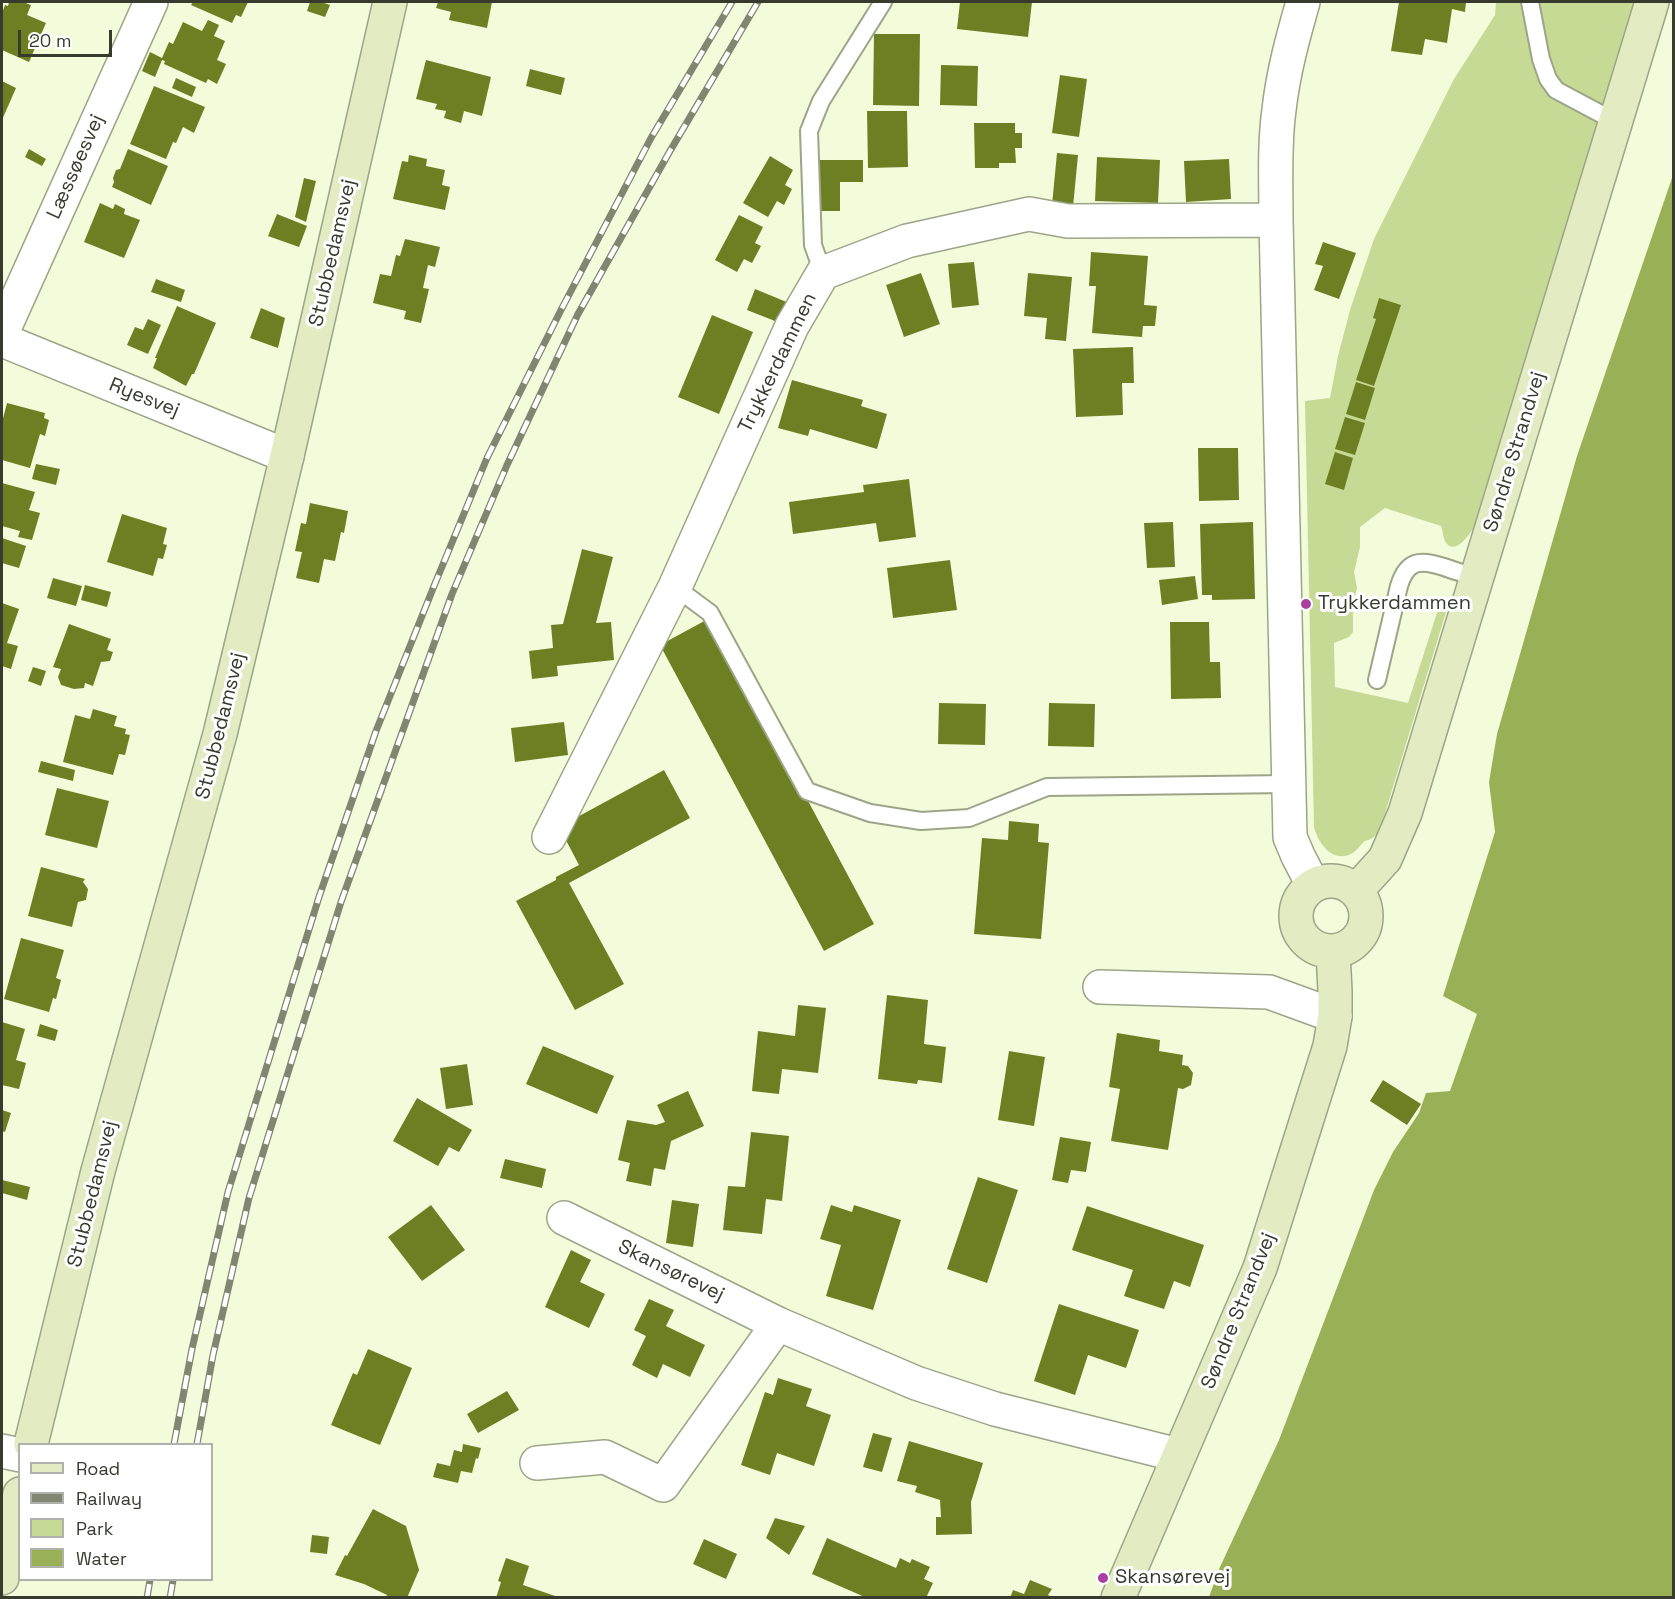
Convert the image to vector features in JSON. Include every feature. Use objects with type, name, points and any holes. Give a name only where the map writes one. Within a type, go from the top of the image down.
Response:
[{"type":"main road","name":"Stubbedamsvej","points":[[31,1443],[98,1171],[220,734],[287,456],[390,2]]},
{"type":"main road","name":"Søndre Strandvej","points":[[1356,891],[1385,859],[1405,813],[1652,2]]},
{"type":"main road","points":[[1335,881],[1346,884],[1356,891],[1366,912],[1365,924],[1354,943],[1344,949],[1333,951],[1319,949],[1308,943],[1299,932],[1295,920],[1297,906],[1303,894],[1313,885],[1335,881]]},
{"type":"main road","name":"Søndre Strandvej","points":[[1118,1598],[1260,1268],[1330,1046],[1335,1016],[1333,951]]},
{"type":"main road","points":[[2,1578],[18,1503]]},
{"type":"street","name":"Læssøesvej","points":[[2,333],[152,2]]},
{"type":"street","points":[[1303,2],[1288,56],[1279,111],[1276,145],[1276,220],[1290,837],[1313,885]]},
{"type":"street","name":"Trykkerdammen","points":[[549,837],[675,587],[792,326],[823,273],[907,241],[1029,213],[1068,221],[1276,220]]},
{"type":"street","name":"Ryesvej","points":[[2,340],[287,456]]},
{"type":"street","points":[[1100,987],[1269,992],[1335,1016]]},
{"type":"street","name":"Skansørevej","points":[[564,1218],[778,1324],[916,1383],[995,1409],[1178,1455]]},
{"type":"street","points":[[537,1463],[605,1457],[663,1485],[778,1324]]},
{"type":"street","points":[[2,1451],[18,1455]]},
{"type":"lane","points":[[823,273],[813,245],[809,130],[820,101],[883,2]]},
{"type":"lane","points":[[1530,2],[1541,59],[1548,79],[1556,90],[1616,120]]},
{"type":"lane","points":[[1377,680],[1402,575],[1409,567],[1419,562],[1430,562],[1477,578]]},
{"type":"lane","points":[[675,587],[710,613],[807,791],[870,813],[921,821],[969,818],[1047,787],[1288,784]]},
{"type":"green space","points":[[1496,2],[1634,3],[1473,529],[1460,544],[1452,547],[1445,541],[1441,526],[1385,508],[1360,527],[1360,547],[1354,572],[1357,588],[1353,604],[1353,632],[1349,637],[1334,643],[1335,687],[1408,703],[1442,597],[1450,599],[1383,820],[1374,837],[1365,841],[1351,854],[1338,856],[1322,845],[1314,827],[1305,401],[1330,398],[1350,310],[1374,239],[1454,79],[1495,15]]},
{"type":"water","points":[[1673,175],[1673,1597],[1209,1597],[1220,1567],[1279,1440],[1374,1190],[1393,1152],[1419,1113],[1426,1093],[1450,1091],[1477,1014],[1443,996],[1495,832],[1489,782],[1497,734],[1577,456]]},
{"type":"building","points":[[9,2],[23,2],[31,5],[27,15],[46,23],[29,62],[2,50],[2,13]]},
{"type":"building","points":[[193,2],[248,2],[241,17],[236,15],[232,23],[191,5]]},
{"type":"building","points":[[310,2],[330,5],[325,17],[307,11]]},
{"type":"building","points":[[438,2],[492,2],[487,28],[449,20],[451,12],[436,8]]},
{"type":"building","points":[[960,2],[1032,2],[1028,37],[957,29]]},
{"type":"building","points":[[1399,2],[1466,2],[1465,12],[1452,9],[1447,43],[1425,39],[1422,55],[1391,51]]},
{"type":"building","points":[[208,20],[219,25],[214,36],[225,41],[217,60],[226,64],[217,84],[208,79],[206,83],[164,64],[165,61],[162,60],[155,77],[142,71],[150,52],[162,58],[169,42],[173,44],[183,22],[202,31]]},
{"type":"building","points":[[874,34],[920,34],[919,106],[873,105]]},
{"type":"building","points":[[426,60],[491,77],[482,116],[464,111],[461,123],[444,118],[446,111],[435,109],[437,104],[416,99]]},
{"type":"building","points":[[941,65],[978,66],[977,106],[940,105]]},
{"type":"building","points":[[530,69],[565,78],[561,95],[526,86]]},
{"type":"building","points":[[1060,75],[1087,79],[1079,137],[1052,133]]},
{"type":"building","points":[[176,78],[196,87],[192,97],[172,88]]},
{"type":"building","points":[[2,81],[16,88],[2,120]]},
{"type":"building","points":[[154,86],[205,107],[194,133],[183,127],[166,159],[130,144]]},
{"type":"building","points":[[867,111],[907,111],[908,167],[868,168]]},
{"type":"building","points":[[974,123],[1015,123],[1015,133],[1022,133],[1022,148],[1015,148],[1016,163],[999,163],[999,168],[975,168]]},
{"type":"building","points":[[29,149],[46,159],[42,166],[25,157]]},
{"type":"building","points":[[128,149],[168,166],[151,205],[112,187],[116,170],[120,169]]},
{"type":"building","points":[[1057,153],[1078,155],[1073,207],[1052,205]]},
{"type":"building","points":[[409,155],[427,159],[426,166],[445,170],[442,185],[450,187],[445,210],[393,199],[402,161],[408,162]]},
{"type":"building","points":[[770,156],[793,170],[785,185],[792,189],[784,205],[777,201],[768,217],[743,203]]},
{"type":"building","points":[[1097,157],[1160,160],[1158,203],[1095,201]]},
{"type":"building","points":[[1229,159],[1231,199],[1186,202],[1184,161]]},
{"type":"building","points":[[818,160],[863,160],[863,182],[840,182],[840,211],[817,211]]},
{"type":"building","points":[[304,178],[316,181],[306,222],[295,217]]},
{"type":"building","points":[[100,203],[113,209],[115,204],[125,209],[124,214],[140,220],[124,258],[84,242]]},
{"type":"building","points":[[277,214],[307,226],[299,247],[268,236]]},
{"type":"building","points":[[739,215],[763,227],[755,243],[761,246],[752,263],[744,259],[737,272],[715,260]]},
{"type":"building","points":[[405,239],[440,247],[435,267],[428,265],[423,288],[429,289],[421,323],[404,319],[406,311],[373,303],[380,274],[391,276],[396,255],[400,256]]},
{"type":"building","points":[[1323,242],[1356,253],[1339,299],[1314,290],[1323,266],[1315,264]]},
{"type":"building","points":[[1091,252],[1148,256],[1144,305],[1157,306],[1155,326],[1143,326],[1142,337],[1092,333],[1096,286],[1089,286]]},
{"type":"building","points":[[974,262],[979,305],[952,308],[948,264]]},
{"type":"building","points":[[921,273],[940,324],[904,337],[886,285]]},
{"type":"building","points":[[1028,273],[1072,277],[1066,341],[1045,339],[1047,318],[1024,316]]},
{"type":"building","points":[[156,279],[185,290],[181,302],[151,292]]},
{"type":"building","points":[[755,289],[789,303],[780,323],[747,310]]},
{"type":"building","points":[[1379,298],[1401,305],[1374,386],[1356,380],[1376,319],[1373,318]]},
{"type":"building","points":[[177,306],[216,323],[194,374],[186,386],[153,368]]},
{"type":"building","points":[[261,308],[285,318],[278,348],[250,338]]},
{"type":"building","points":[[712,315],[753,332],[719,414],[678,397]]},
{"type":"building","points":[[148,319],[161,325],[148,354],[127,345],[135,327],[143,330]]},
{"type":"building","points":[[1133,347],[1134,383],[1122,383],[1123,415],[1076,417],[1073,349]]},
{"type":"building","points":[[792,380],[863,400],[861,406],[887,414],[877,449],[810,429],[808,436],[778,428]]},
{"type":"building","points":[[1356,382],[1375,388],[1365,420],[1346,414]]},
{"type":"building","points":[[7,403],[45,413],[44,418],[49,420],[45,436],[40,434],[30,468],[2,460],[2,422]]},
{"type":"building","points":[[1345,417],[1365,423],[1355,455],[1335,449]]},
{"type":"building","points":[[1198,448],[1238,448],[1239,500],[1199,501]]},
{"type":"building","points":[[1335,452],[1353,458],[1344,490],[1325,484]]},
{"type":"building","points":[[36,464],[60,469],[56,485],[32,479]]},
{"type":"building","points":[[909,479],[916,537],[879,542],[876,523],[793,534],[789,502],[864,492],[863,485]]},
{"type":"building","points":[[2,483],[35,492],[29,510],[40,513],[32,540],[18,537],[20,531],[2,526]]},
{"type":"building","points":[[310,503],[348,511],[335,561],[324,559],[319,583],[296,578],[302,552],[295,551],[301,523],[306,524]]},
{"type":"building","points":[[122,514],[167,528],[163,544],[167,545],[163,559],[158,558],[153,576],[107,562]]},
{"type":"building","points":[[1173,522],[1175,567],[1147,568],[1144,523]]},
{"type":"building","points":[[1253,522],[1255,599],[1212,600],[1212,595],[1202,595],[1200,524]]},
{"type":"building","points":[[2,538],[26,546],[19,568],[2,563]]},
{"type":"building","points":[[582,549],[613,557],[596,623],[611,622],[614,660],[557,666],[558,676],[532,679],[529,651],[553,648],[551,625],[563,624]]},
{"type":"building","points":[[950,560],[957,610],[893,618],[887,568]]},
{"type":"building","points":[[1195,576],[1198,599],[1162,605],[1159,580]]},
{"type":"building","points":[[53,578],[82,586],[76,606],[47,598]]},
{"type":"building","points":[[85,585],[111,592],[107,607],[81,600]]},
{"type":"building","points":[[2,603],[19,609],[7,643],[18,646],[11,669],[2,666]]},
{"type":"building","points":[[710,618],[874,924],[824,951],[660,645]]},
{"type":"building","points":[[1170,622],[1209,622],[1210,662],[1220,662],[1221,698],[1171,699]]},
{"type":"building","points":[[69,624],[111,639],[107,650],[113,652],[110,661],[101,662],[93,686],[85,683],[84,688],[74,689],[61,685],[58,677],[61,669],[53,667]]},
{"type":"building","points":[[33,667],[46,671],[41,686],[28,681]]},
{"type":"building","points":[[939,703],[986,704],[985,745],[938,744]]},
{"type":"building","points":[[1049,703],[1095,704],[1094,747],[1048,746]]},
{"type":"building","points":[[93,709],[117,716],[114,726],[126,729],[125,734],[130,735],[125,755],[119,754],[113,775],[63,762],[75,715],[90,719]]},
{"type":"building","points":[[564,722],[568,755],[515,762],[511,728]]},
{"type":"building","points":[[41,761],[75,770],[73,781],[38,772]]},
{"type":"building","points":[[664,770],[690,818],[569,883],[624,984],[575,1010],[516,901],[579,865],[559,827]]},
{"type":"building","points":[[57,788],[109,801],[97,848],[45,835]]},
{"type":"building","points":[[1009,821],[1039,824],[1038,842],[1049,843],[1041,939],[974,934],[982,838],[1008,840]]},
{"type":"building","points":[[41,867],[85,879],[83,882],[88,889],[86,900],[78,902],[72,927],[28,916]]},
{"type":"building","points":[[21,938],[64,950],[56,978],[61,980],[56,999],[53,998],[49,1012],[4,999]]},
{"type":"building","points":[[887,995],[928,1000],[924,1044],[946,1047],[942,1083],[918,1080],[917,1084],[878,1079]]},
{"type":"building","points":[[798,1005],[826,1008],[818,1073],[782,1069],[779,1094],[752,1091],[758,1031],[795,1036]]},
{"type":"building","points":[[2,1022],[25,1029],[16,1060],[26,1063],[19,1089],[2,1085]]},
{"type":"building","points":[[40,1024],[58,1030],[55,1041],[37,1036]]},
{"type":"building","points":[[1117,1033],[1160,1040],[1159,1051],[1183,1055],[1182,1065],[1188,1066],[1193,1073],[1191,1085],[1183,1089],[1178,1088],[1168,1150],[1111,1141],[1120,1089],[1109,1087]]},
{"type":"building","points":[[543,1046],[614,1076],[597,1114],[526,1084]]},
{"type":"building","points":[[1009,1051],[1045,1057],[1034,1126],[998,1120]]},
{"type":"building","points":[[467,1064],[473,1105],[446,1109],[440,1068]]},
{"type":"building","points":[[1383,1080],[1421,1104],[1407,1125],[1370,1101]]},
{"type":"building","points":[[688,1091],[704,1126],[671,1141],[665,1170],[654,1168],[651,1186],[626,1181],[630,1163],[618,1160],[627,1120],[656,1125],[665,1122],[657,1105]]},
{"type":"building","points":[[417,1098],[472,1130],[459,1152],[449,1147],[438,1166],[393,1141]]},
{"type":"building","points":[[2,1110],[11,1113],[5,1132],[2,1131]]},
{"type":"building","points":[[751,1132],[789,1136],[782,1201],[766,1199],[762,1234],[723,1230],[728,1186],[745,1187]]},
{"type":"building","points":[[1060,1137],[1091,1142],[1086,1172],[1071,1170],[1068,1183],[1052,1180]]},
{"type":"building","points":[[505,1159],[546,1169],[542,1188],[500,1178]]},
{"type":"building","points":[[978,1177],[1018,1190],[987,1283],[947,1269]]},
{"type":"building","points":[[2,1180],[30,1187],[27,1200],[2,1193]]},
{"type":"building","points":[[672,1200],[699,1204],[693,1247],[666,1243]]},
{"type":"building","points":[[431,1205],[465,1250],[422,1281],[388,1237]]},
{"type":"building","points":[[831,1205],[852,1212],[854,1205],[901,1220],[873,1310],[826,1296],[841,1245],[820,1239]]},
{"type":"building","points":[[1087,1206],[1204,1245],[1190,1287],[1174,1281],[1164,1309],[1124,1296],[1133,1270],[1072,1250]]},
{"type":"building","points":[[571,1250],[591,1260],[580,1282],[605,1294],[589,1328],[545,1307]]},
{"type":"building","points":[[649,1299],[674,1310],[666,1326],[705,1345],[690,1377],[663,1364],[657,1378],[632,1365],[646,1336],[634,1330]]},
{"type":"building","points":[[1059,1304],[1139,1330],[1126,1368],[1088,1355],[1075,1395],[1034,1381]]},
{"type":"building","points":[[368,1349],[412,1368],[380,1445],[331,1425],[353,1373],[357,1375]]},
{"type":"building","points":[[778,1378],[812,1389],[806,1406],[831,1415],[814,1466],[777,1453],[770,1475],[741,1465],[765,1392],[773,1395]]},
{"type":"building","points":[[507,1391],[519,1410],[478,1433],[467,1414]]},
{"type":"building","points":[[873,1433],[892,1438],[882,1472],[863,1467]]},
{"type":"building","points":[[909,1441],[983,1463],[971,1502],[972,1534],[936,1535],[936,1517],[941,1517],[940,1500],[915,1492],[917,1486],[897,1481]]},
{"type":"building","points":[[463,1444],[481,1448],[472,1473],[461,1471],[458,1483],[433,1477],[437,1463],[450,1466],[454,1450],[462,1452]]},
{"type":"building","points":[[373,1509],[406,1526],[419,1570],[407,1598],[386,1598],[387,1595],[364,1584],[335,1575]]},
{"type":"building","points":[[775,1518],[805,1526],[789,1555],[766,1538]]},
{"type":"building","points":[[312,1535],[329,1537],[327,1554],[310,1552]]},
{"type":"building","points":[[827,1538],[896,1568],[900,1558],[910,1563],[912,1559],[930,1567],[924,1579],[933,1583],[926,1598],[867,1598],[812,1574]]},
{"type":"building","points":[[704,1539],[737,1554],[726,1579],[693,1564]]},
{"type":"building","points":[[506,1558],[529,1566],[523,1585],[561,1598],[496,1598],[501,1582],[498,1581]]},
{"type":"building","points":[[1030,1580],[1052,1589],[1048,1595],[1053,1598],[1010,1598],[1013,1590],[1024,1594]]},
{"type":"railway","points":[[174,1443],[192,1349],[228,1192],[319,897],[376,731],[487,458],[651,138],[732,2]]},
{"type":"railway","points":[[197,1443],[213,1355],[249,1198],[341,902],[452,594],[507,465],[578,314],[758,2]]},
{"type":"railway","points":[[147,1598],[150,1581]]},
{"type":"railway","points":[[170,1598],[173,1581]]},
{"type":"place","name":"Trykkerdammen","points":[[1306,604]]},
{"type":"place","name":"Skansørevej","points":[[1103,1578]]}]
